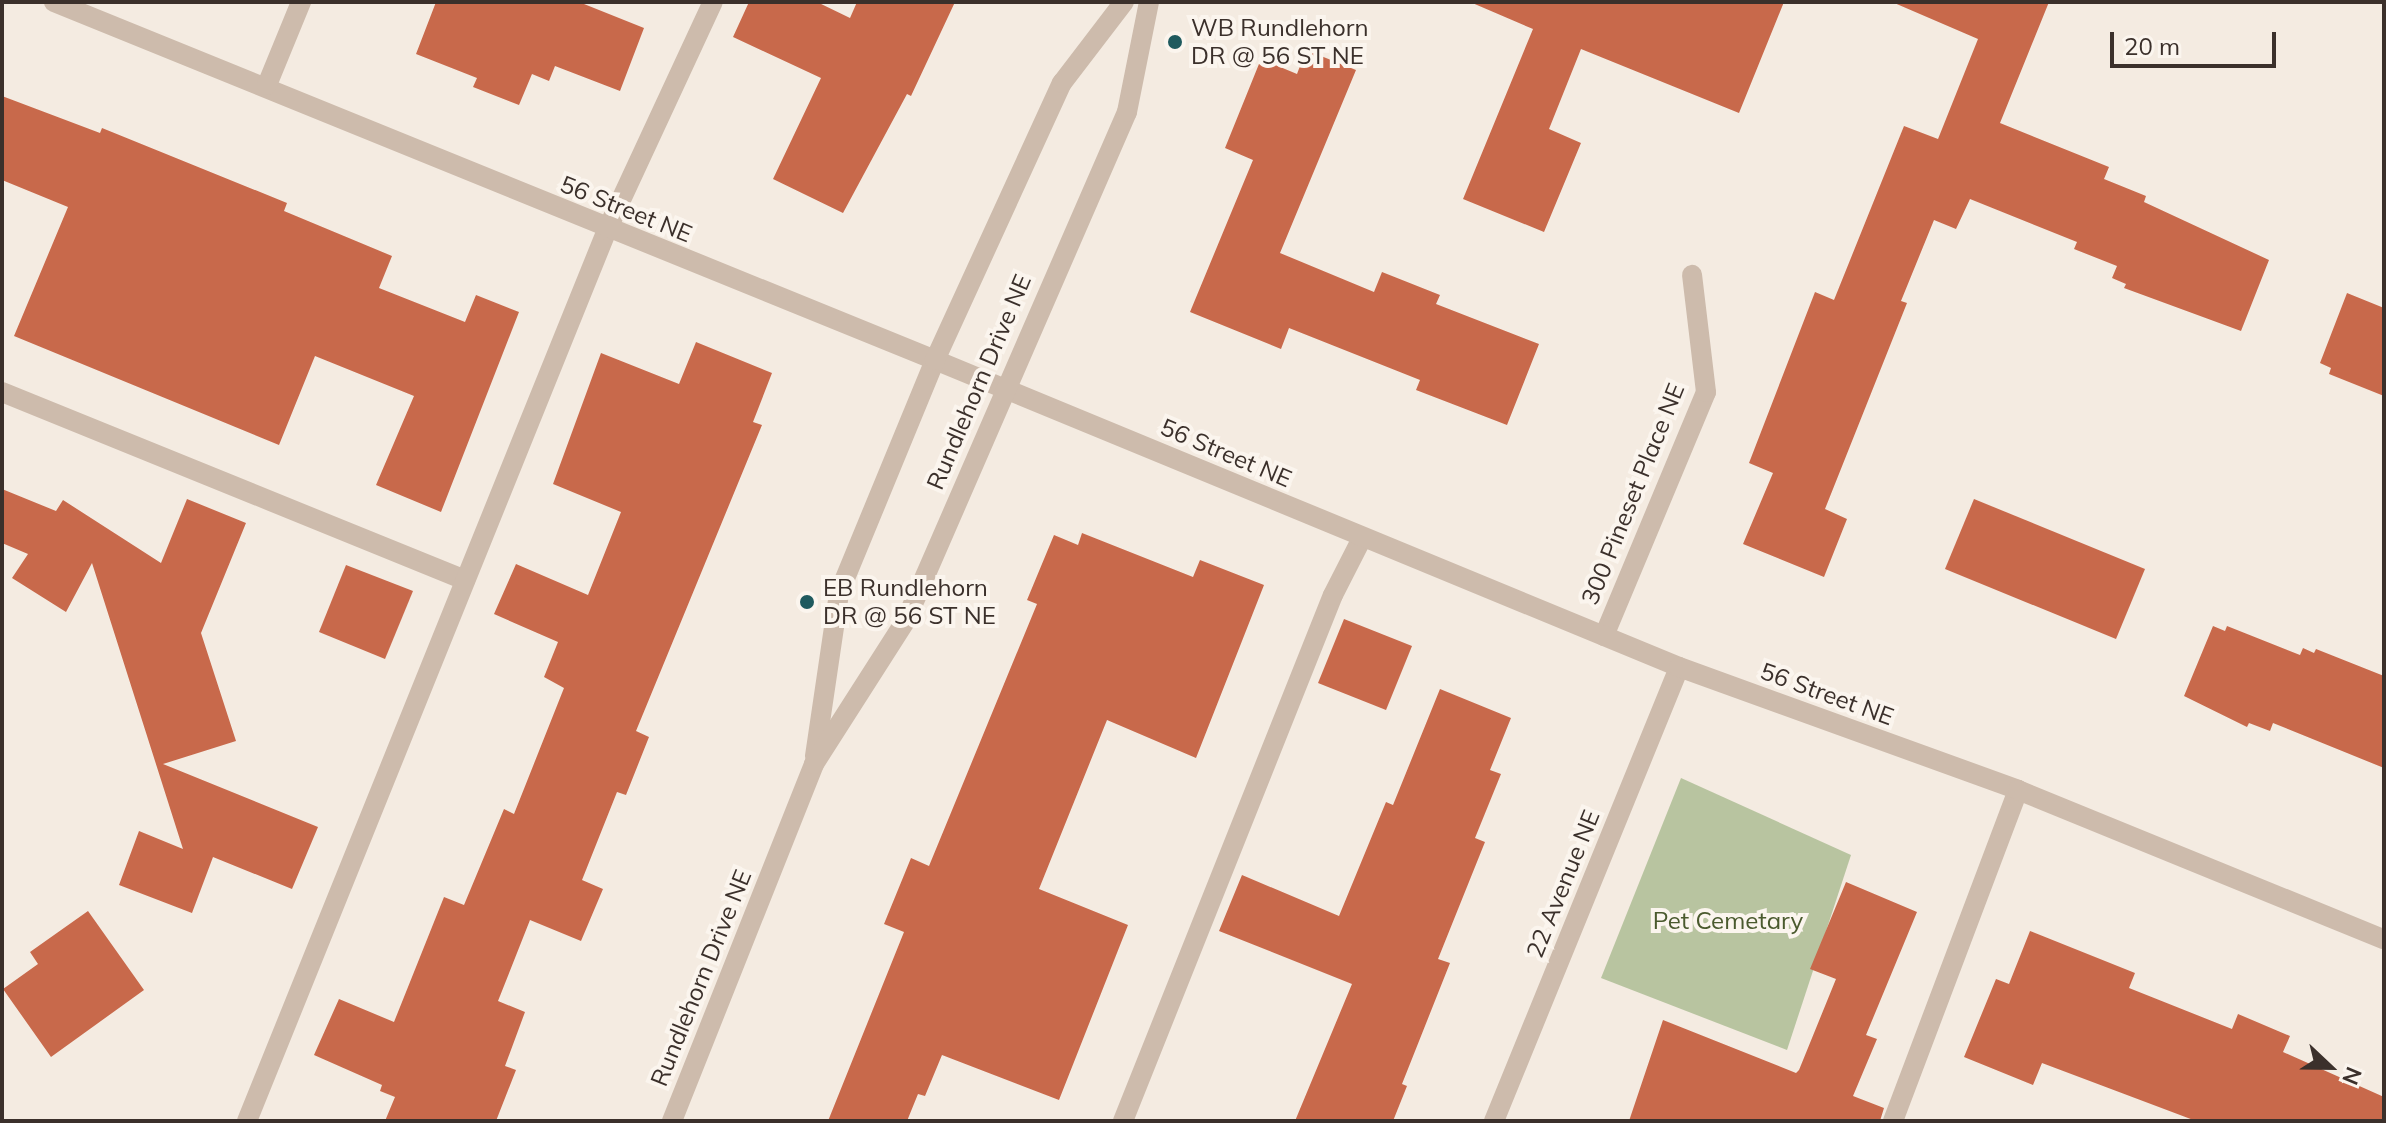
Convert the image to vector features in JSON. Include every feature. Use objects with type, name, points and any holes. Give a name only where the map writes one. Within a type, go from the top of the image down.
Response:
[{"type":"street","name":"56 Street NE","points":[[54,2],[267,85],[607,230],[935,360],[1679,667],[2018,790],[2384,939]]},
{"type":"street","points":[[267,85],[301,2]]},
{"type":"street","points":[[247,1121],[607,230],[713,2]]},
{"type":"street","name":"Rundlehorn Drive NE","points":[[814,764],[839,593],[935,360],[1062,83],[1124,2]]},
{"type":"street","name":"Rundlehorn Drive NE","points":[[672,1121],[814,764],[906,620],[1003,388],[1127,112],[1149,2]]},
{"type":"street","name":"300 Pineset Place NE","points":[[1604,636],[1706,392],[1692,275]]},
{"type":"street","points":[[2,392],[465,580]]},
{"type":"street","points":[[1123,1121],[1333,595],[1362,538]]},
{"type":"street","name":"22 Avenue NE","points":[[1494,1121],[1679,667]]},
{"type":"street","points":[[1893,1121],[2018,790]]},
{"type":"green space","name":"Pet Cemetary","points":[[1681,778],[1851,855],[1787,1050],[1601,978]]},
{"type":"building","points":[[436,2],[579,2],[644,28],[620,91],[555,66],[549,81],[532,74],[519,105],[473,87],[477,78],[416,54]]},
{"type":"building","points":[[749,2],[817,2],[850,18],[857,2],[955,2],[911,96],[907,94],[843,213],[773,179],[821,78],[733,37]]},
{"type":"building","points":[[1470,2],[1784,2],[1739,113],[1581,49],[1549,129],[1581,143],[1544,232],[1463,199],[1533,29]]},
{"type":"building","points":[[1892,2],[2049,2],[2000,123],[2109,167],[2104,179],[2146,196],[2144,202],[2269,260],[2241,331],[2124,288],[2126,284],[2112,278],[2117,266],[2074,249],[2077,242],[1970,199],[1956,229],[1934,220],[1901,301],[1907,303],[1825,509],[1847,519],[1824,577],[1743,544],[1773,473],[1749,463],[1815,292],[1834,300],[1904,126],[1938,139],[1978,39]]},
{"type":"building","points":[[1306,50],[1356,70],[1280,253],[1374,292],[1382,272],[1440,295],[1436,304],[1539,344],[1507,425],[1416,390],[1420,380],[1289,328],[1281,349],[1190,312],[1253,160],[1225,148],[1261,59],[1297,74]]},
{"type":"building","points":[[2,96],[100,133],[102,128],[287,203],[284,211],[392,256],[379,288],[465,322],[476,295],[519,312],[441,512],[376,485],[414,396],[315,356],[279,445],[14,336],[68,207],[2,180]]},
{"type":"building","points":[[2347,293],[2384,308],[2384,396],[2329,374],[2331,368],[2320,363]]},
{"type":"building","points":[[696,342],[772,373],[753,422],[762,425],[636,731],[649,737],[626,795],[617,792],[582,880],[603,889],[581,941],[530,920],[498,1001],[525,1012],[505,1066],[516,1070],[496,1121],[385,1121],[395,1097],[380,1091],[382,1085],[314,1055],[339,999],[394,1022],[444,897],[464,905],[504,809],[514,814],[564,688],[544,677],[558,642],[494,614],[516,564],[588,595],[621,512],[553,484],[601,353],[679,384]]},
{"type":"building","points":[[2,489],[56,511],[63,500],[161,563],[187,499],[246,523],[201,633],[236,741],[163,764],[318,827],[292,889],[213,857],[192,913],[119,885],[139,831],[183,849],[92,563],[66,612],[12,578],[28,554],[2,543]]},
{"type":"building","points":[[1974,499],[2145,569],[2116,639],[1945,569]]},
{"type":"building","points":[[1082,533],[1193,577],[1200,560],[1264,585],[1196,758],[1107,720],[1039,889],[1128,925],[1059,1100],[942,1055],[925,1096],[918,1094],[907,1121],[828,1121],[904,932],[884,924],[911,858],[929,866],[1037,604],[1027,600],[1054,535],[1078,545]]},
{"type":"building","points":[[346,565],[413,591],[385,659],[319,632]]},
{"type":"building","points":[[1344,619],[1412,646],[1386,710],[1318,683]]},
{"type":"building","points":[[2213,626],[2225,631],[2227,626],[2300,655],[2303,648],[2314,653],[2316,649],[2384,676],[2384,768],[2273,723],[2270,731],[2249,723],[2247,727],[2184,696]]},
{"type":"building","points":[[1440,689],[1511,718],[1490,770],[1501,774],[1475,838],[1485,842],[1438,959],[1450,963],[1402,1084],[1407,1086],[1393,1121],[1295,1121],[1352,984],[1219,931],[1242,875],[1339,916],[1386,802],[1393,805]]},
{"type":"building","points":[[1846,882],[1917,912],[1866,1035],[1877,1039],[1853,1096],[1884,1108],[1880,1121],[1629,1121],[1663,1020],[1796,1073],[1799,1070],[1836,979],[1810,969]]},
{"type":"building","points":[[88,911],[144,990],[51,1057],[3,989],[38,964],[30,952]]},
{"type":"building","points":[[2030,931],[2135,973],[2129,988],[2232,1029],[2238,1014],[2290,1036],[2283,1052],[2384,1097],[2384,1121],[2196,1121],[2042,1063],[2033,1085],[1964,1057],[1996,979],[2009,984]]},
{"type":"place","name":"WB Rundlehorn DR @ 56 ST NE","points":[[1175,42]]},
{"type":"place","name":"EB Rundlehorn DR @ 56 ST NE","points":[[807,602]]}]
